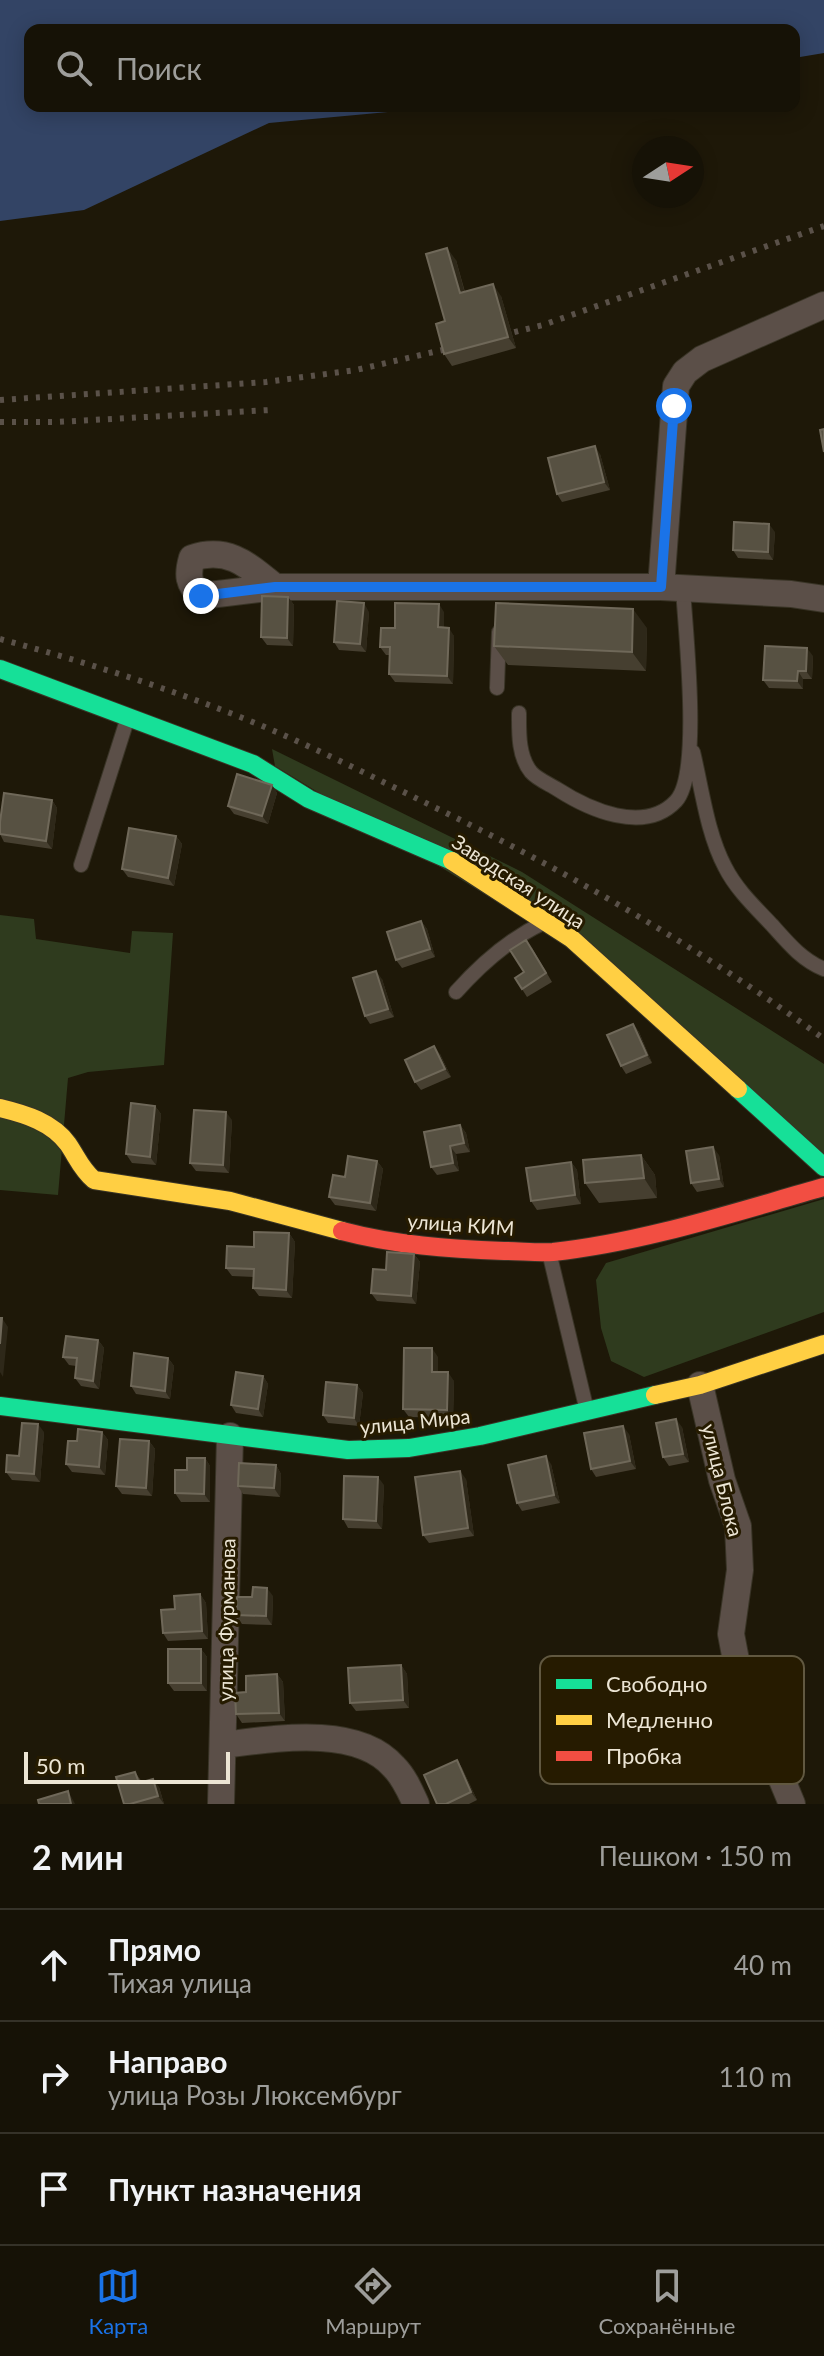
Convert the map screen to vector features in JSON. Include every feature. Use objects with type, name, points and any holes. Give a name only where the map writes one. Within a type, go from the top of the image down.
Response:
[{"type":"street","points":[[672,587],[676,386],[685,372],[702,359],[824,305]]},
{"type":"street","points":[[275,587],[500,601],[672,587],[824,599]]},
{"type":"street","name":"Заводская улица","points":[[0,669],[253,764],[309,799],[448,858],[572,939],[824,1167]]},
{"type":"street","name":"улица КИМ","points":[[0,1108],[29,1115],[49,1127],[65,1140],[81,1171],[94,1180],[230,1201],[366,1237],[450,1249],[549,1252],[609,1244],[824,1187]]},
{"type":"street","name":"улица Мира","points":[[0,1406],[348,1450],[380,1450],[480,1436],[588,1412],[700,1385],[824,1344]]},
{"type":"street","name":"улица Блока","points":[[700,1385],[722,1480],[738,1526],[740,1570],[731,1634],[735,1656]]},
{"type":"street","name":"улица Фурманова","points":[[221,1804],[230,1436]]},
{"type":"street","points":[[223,1745],[307,1737],[367,1746],[396,1768],[416,1804]]},
{"type":"street","name":"улица Блока","points":[[784,1784],[792,1804]]},
{"type":"lane","points":[[672,587],[691,742],[714,840],[724,866],[737,886],[795,950],[809,963],[824,969]]},
{"type":"lane","points":[[497,688],[500,601]]},
{"type":"lane","points":[[519,713],[523,758],[532,773],[578,803],[611,815],[634,817],[658,813],[677,800],[686,778],[691,742]]},
{"type":"lane","points":[[81,865],[128,717]]},
{"type":"lane","points":[[456,992],[480,965],[526,931],[545,922]]},
{"type":"lane","points":[[549,1252],[588,1412]]},
{"type":"green space","points":[[272,749],[522,872],[824,1064],[824,1155],[632,984],[275,766]]},
{"type":"green space","points":[[0,915],[34,919],[36,939],[130,953],[132,931],[173,933],[164,1065],[88,1072],[68,1078],[58,1195],[0,1190]]},
{"type":"green space","points":[[824,1199],[824,1312],[644,1377],[611,1361],[601,1328],[596,1280],[606,1263]]},
{"type":"water","points":[[0,0],[824,0],[824,53],[800,57],[800,24],[24,24],[24,112],[388,112],[269,123],[84,210],[0,221]]},
{"type":"building","points":[[447,248],[460,293],[493,284],[508,337],[444,354],[436,324],[445,321],[426,254]]},
{"type":"building","points":[[824,429],[824,452],[820,430]]},
{"type":"building","points":[[595,446],[604,482],[557,494],[548,458]]},
{"type":"building","points":[[734,522],[769,524],[768,552],[733,550]]},
{"type":"building","points":[[262,596],[288,597],[287,638],[261,637]]},
{"type":"building","points":[[337,601],[364,603],[360,644],[334,642]]},
{"type":"building","points":[[395,603],[439,604],[438,627],[449,628],[447,676],[389,674],[390,647],[380,647],[381,628],[395,628]]},
{"type":"building","points":[[496,603],[633,609],[632,652],[494,646]]},
{"type":"building","points":[[765,646],[807,648],[806,671],[798,671],[797,681],[763,680]]},
{"type":"building","points":[[237,774],[272,785],[262,816],[228,806]]},
{"type":"building","points":[[4,793],[52,800],[46,841],[0,834]]},
{"type":"building","points":[[129,828],[176,836],[168,878],[122,869]]},
{"type":"building","points":[[421,921],[430,949],[396,960],[387,932]]},
{"type":"building","points":[[526,940],[546,973],[522,989],[515,978],[524,972],[510,950]]},
{"type":"building","points":[[376,971],[388,1009],[365,1016],[353,978]]},
{"type":"building","points":[[633,1024],[647,1055],[621,1066],[607,1035]]},
{"type":"building","points":[[434,1046],[445,1069],[415,1082],[405,1060]]},
{"type":"building","points":[[131,1103],[155,1106],[150,1157],[126,1154]]},
{"type":"building","points":[[194,1110],[226,1112],[223,1165],[190,1163]]},
{"type":"building","points":[[460,1125],[464,1143],[450,1146],[453,1163],[431,1167],[424,1132]]},
{"type":"building","points":[[713,1147],[719,1179],[691,1183],[686,1151]]},
{"type":"building","points":[[641,1155],[644,1178],[585,1183],[583,1160]]},
{"type":"building","points":[[348,1156],[377,1161],[370,1203],[329,1197],[333,1175],[345,1177]]},
{"type":"building","points":[[571,1162],[575,1195],[531,1201],[526,1168]]},
{"type":"building","points":[[254,1232],[289,1233],[286,1290],[253,1288],[254,1269],[226,1268],[227,1246],[254,1247]]},
{"type":"building","points":[[387,1252],[414,1254],[411,1296],[371,1293],[373,1269],[386,1270]]},
{"type":"building","points":[[66,1336],[98,1340],[93,1381],[75,1378],[77,1358],[63,1357]]},
{"type":"building","points":[[404,1348],[432,1348],[432,1372],[448,1372],[447,1410],[403,1409]]},
{"type":"building","points":[[134,1353],[168,1358],[165,1391],[131,1386]]},
{"type":"building","points":[[236,1372],[263,1376],[258,1409],[231,1405]]},
{"type":"building","points":[[326,1382],[357,1385],[354,1418],[323,1415]]},
{"type":"building","points":[[676,1419],[683,1454],[663,1457],[656,1423]]},
{"type":"building","points":[[22,1423],[38,1424],[34,1474],[6,1472],[7,1455],[19,1456]]},
{"type":"building","points":[[623,1426],[630,1461],[591,1469],[584,1433]]},
{"type":"building","points":[[78,1429],[102,1432],[99,1467],[66,1464],[68,1441],[77,1441]]},
{"type":"building","points":[[120,1439],[149,1441],[146,1488],[116,1486]]},
{"type":"building","points":[[546,1456],[554,1495],[517,1503],[508,1465]]},
{"type":"building","points":[[187,1458],[205,1458],[204,1494],[175,1493],[175,1470],[187,1470]]},
{"type":"building","points":[[239,1463],[276,1465],[274,1488],[238,1486]]},
{"type":"building","points":[[460,1471],[468,1528],[423,1535],[415,1477]]},
{"type":"building","points":[[344,1476],[378,1477],[376,1521],[343,1519]]},
{"type":"building","points":[[253,1587],[267,1588],[266,1616],[236,1615],[237,1597],[252,1597]]},
{"type":"building","points":[[200,1594],[202,1631],[163,1633],[161,1610],[175,1609],[174,1596]]},
{"type":"building","points":[[168,1649],[201,1649],[201,1683],[168,1683]]},
{"type":"building","points":[[401,1665],[403,1700],[350,1703],[348,1668]]},
{"type":"building","points":[[277,1674],[279,1713],[236,1714],[235,1693],[246,1692],[246,1676]]},
{"type":"building","points":[[457,1760],[471,1792],[446,1804],[437,1804],[424,1775]]},
{"type":"building","points":[[135,1772],[139,1783],[153,1779],[158,1796],[124,1804],[116,1777]]},
{"type":"building","points":[[68,1791],[71,1804],[39,1804],[38,1800]]},
{"type":"railway","points":[[491,338],[543,325],[824,226]]},
{"type":"railway","points":[[0,400],[266,382],[356,370],[464,345]]},
{"type":"railway","points":[[0,422],[57,422],[270,410]]},
{"type":"railway","points":[[0,639],[202,702],[282,734],[358,770],[535,858],[634,914],[731,974],[824,1039]]},
{"type":"traffic: fast","points":[[0,669],[253,764],[309,799],[452,861]]},
{"type":"traffic: fast","points":[[738,1089],[824,1167]]},
{"type":"traffic: fast","points":[[0,1406],[348,1450],[409,1448],[480,1436],[655,1395]]},
{"type":"traffic: slow","points":[[452,861],[572,939],[738,1089]]},
{"type":"traffic: slow","points":[[0,1108],[28,1116],[62,1136],[94,1180],[230,1201],[342,1231]]},
{"type":"traffic: slow","points":[[655,1395],[700,1385],[824,1344]]},
{"type":"traffic: jam","points":[[342,1231],[422,1246],[553,1252],[656,1234],[824,1187]]},
{"type":"route","points":[[201,596],[275,587],[661,587],[674,406]]}]
